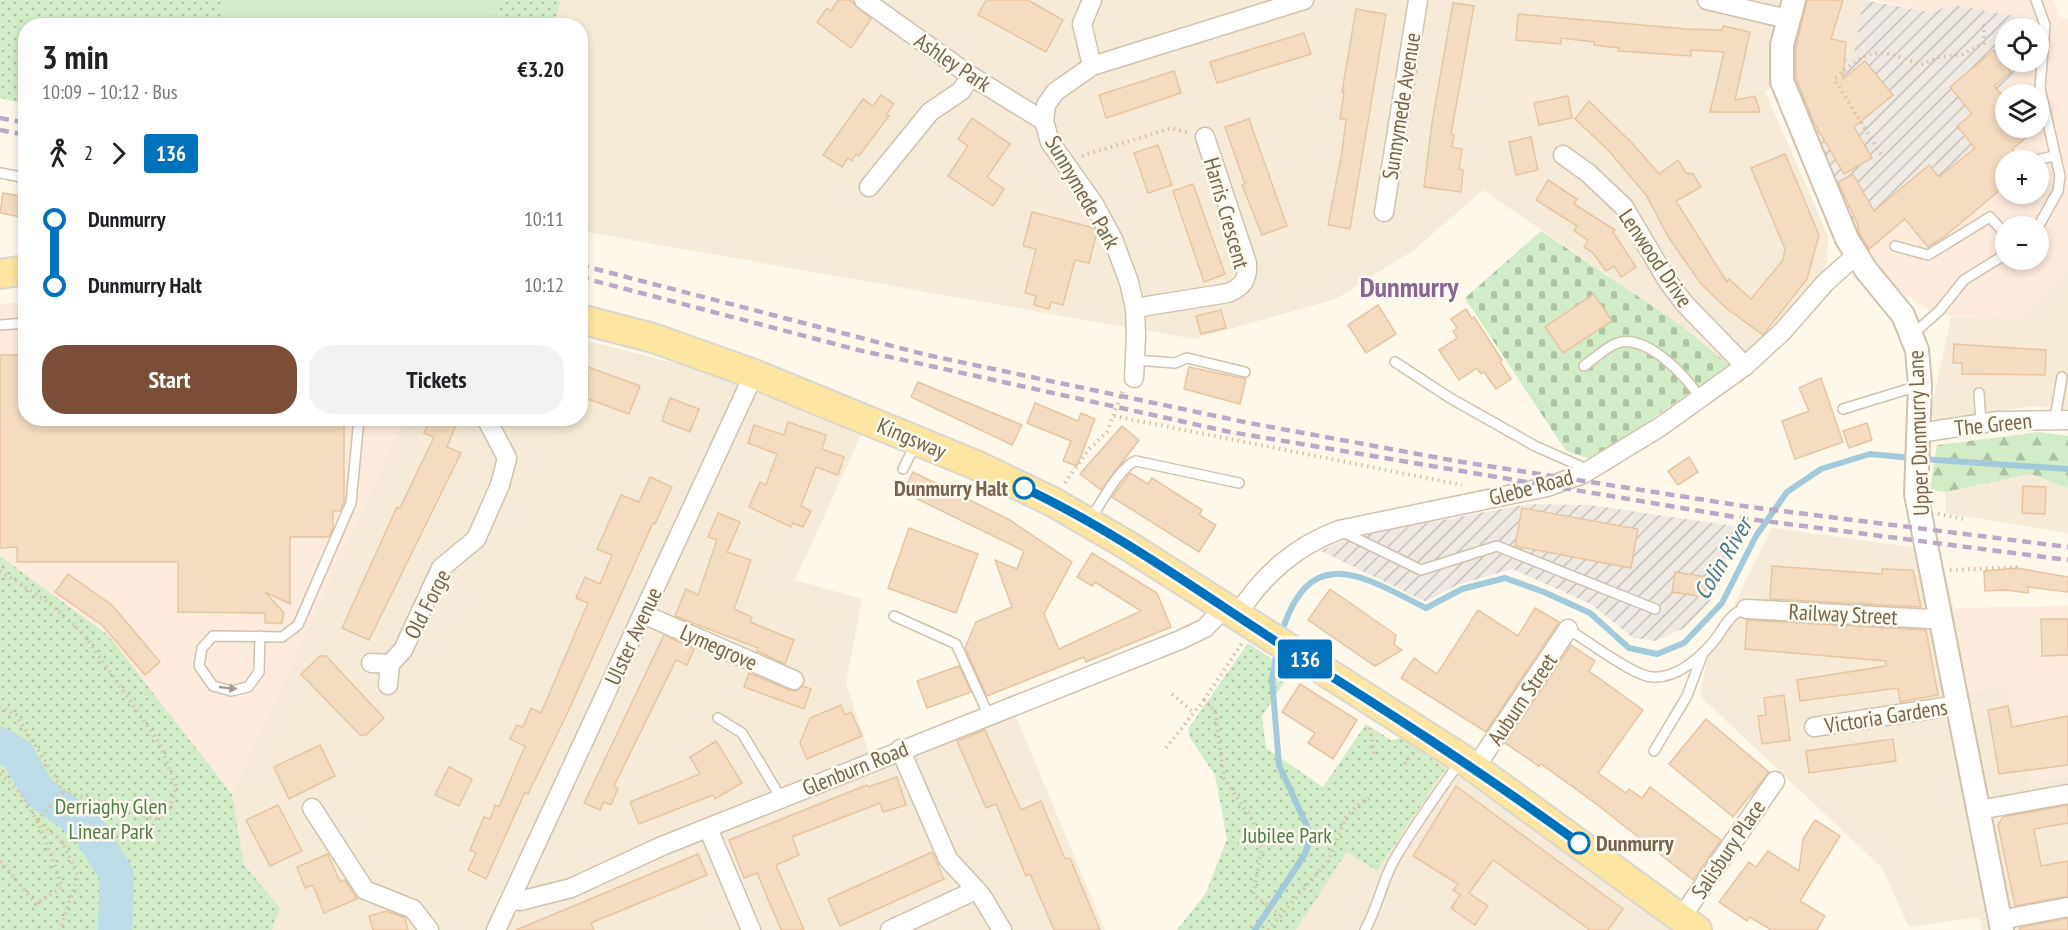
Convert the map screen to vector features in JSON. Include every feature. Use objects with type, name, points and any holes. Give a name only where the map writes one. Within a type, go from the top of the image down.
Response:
[{"type":"main road","points":[[0,274],[18,271]]},
{"type":"main road","name":"Kingsway","points":[[588,321],[653,338],[754,374],[917,441],[1053,502],[1468,763],[1689,924]]},
{"type":"street","name":"Ashley Park","points":[[864,0],[971,76],[1044,121]]},
{"type":"street","points":[[1092,0],[1082,24],[1092,66]]},
{"type":"street","name":"Sunnymede Park","points":[[1135,369],[1135,308],[1113,238],[1068,165],[1050,142],[1044,121],[1046,105],[1055,92],[1092,66],[1304,0]]},
{"type":"street","name":"Sunnymede Avenue","points":[[1384,212],[1418,0]]},
{"type":"street","points":[[1707,0],[1791,10]]},
{"type":"street","name":"Upper Dunmurry Lane","points":[[1791,10],[1782,45],[1782,81],[1802,135],[1856,255],[1903,315],[1913,334],[1920,385],[1916,480],[1931,573],[2001,925]]},
{"type":"street","points":[[869,187],[930,112],[961,91],[971,76]]},
{"type":"street","name":"Harris Crescent","points":[[1135,308],[1228,293],[1238,289],[1248,273],[1247,262],[1204,137]]},
{"type":"street","name":"Lenwood Drive","points":[[1563,155],[1588,173],[1624,207],[1667,280],[1684,303],[1745,366]]},
{"type":"street","name":"Glebe Road","points":[[1245,621],[1256,588],[1282,560],[1299,548],[1339,530],[1547,487],[1589,470],[1700,399],[1745,366],[1782,332],[1825,283],[1856,255]]},
{"type":"street","name":"Ulster Avenue","points":[[511,898],[754,374]]},
{"type":"street","name":"The Green","points":[[1918,438],[1981,423],[2062,419]]},
{"type":"street","name":"Old Forge","points":[[388,685],[390,664],[403,650],[441,568],[476,539],[500,485],[507,458],[490,426]]},
{"type":"street","name":"Railway Street","points":[[1746,609],[1931,619],[1941,616]]},
{"type":"street","name":"Lymegrove","points":[[643,614],[794,680]]},
{"type":"street","name":"Glenburn Road","points":[[511,898],[520,901],[570,888],[900,749],[989,716],[1205,628],[1245,621]]},
{"type":"street","name":"Auburn Street","points":[[1468,763],[1568,629]]},
{"type":"street","name":"Old Forge","points":[[371,663],[390,664]]},
{"type":"street","name":"Victoria Gardens","points":[[1814,727],[1958,705]]},
{"type":"street","points":[[900,749],[948,859],[976,890],[1002,930]]},
{"type":"street","name":"Salisbury Place","points":[[1689,924],[1775,781]]},
{"type":"street","points":[[1979,810],[2068,794]]},
{"type":"street","points":[[312,808],[365,890],[412,909],[429,930]]},
{"type":"street","points":[[708,828],[751,930]]},
{"type":"street","points":[[890,930],[976,890]]},
{"type":"street","points":[[496,930],[511,898]]},
{"type":"street","points":[[2001,925],[2068,907]]},
{"type":"lane","points":[[2036,0],[2045,25],[2040,88],[2060,176],[2058,191],[2044,216]]},
{"type":"lane","points":[[2049,157],[2054,156]]},
{"type":"lane","points":[[0,173],[18,176]]},
{"type":"lane","points":[[1895,246],[1928,255],[1990,217],[1995,223]]},
{"type":"lane","points":[[1913,334],[1939,311],[1964,280],[1995,261]]},
{"type":"lane","points":[[0,325],[18,324]]},
{"type":"lane","points":[[1584,366],[1616,343],[1628,342],[1663,356],[1677,368],[1700,399]]},
{"type":"lane","points":[[1135,369],[1175,363],[1187,358],[1245,372]]},
{"type":"lane","points":[[1395,362],[1450,398],[1535,446],[1589,470]]},
{"type":"lane","points":[[2062,377],[2062,419]]},
{"type":"lane","points":[[1843,408],[1920,385]]},
{"type":"lane","points":[[1979,393],[1981,423]]},
{"type":"lane","points":[[260,636],[259,672],[248,687],[231,691],[213,686],[199,666],[202,648],[213,636],[260,636],[282,637],[298,624],[351,503],[358,426]]},
{"type":"lane","points":[[903,469],[917,441]]},
{"type":"lane","points":[[1088,522],[1130,463],[1136,461],[1239,483]]},
{"type":"lane","points":[[1339,530],[1421,570],[1497,546],[1655,609]]},
{"type":"lane","points":[[1568,629],[1638,673],[1652,678],[1683,669],[1704,651],[1732,616],[1746,609]]},
{"type":"lane","points":[[894,615],[956,644],[989,716]]},
{"type":"lane","points":[[1654,751],[1687,696],[1704,651]]},
{"type":"lane","points":[[718,718],[742,733],[781,798]]},
{"type":"lane","points":[[1365,930],[1376,910],[1383,882],[1394,861],[1468,763]]},
{"type":"path","points":[[1881,154],[1834,79],[1859,57],[1870,53],[1893,53],[1920,65],[1939,57],[1963,54],[1984,43],[1984,23]]},
{"type":"path","points":[[1068,165],[1083,155],[1171,128],[1204,137]]},
{"type":"path","points":[[1053,502],[1080,460],[1107,432],[1120,392],[1135,369]]},
{"type":"path","points":[[1114,416],[1467,486]]},
{"type":"path","points":[[1931,573],[2022,567]]},
{"type":"path","points":[[0,571],[45,600],[83,633],[160,744],[176,786],[169,810],[157,819],[64,791],[16,715],[0,707]]},
{"type":"path","points":[[1166,748],[1204,700],[1245,621]]},
{"type":"path","points":[[1172,694],[1194,713]]},
{"type":"path","points":[[1204,700],[1215,711],[1224,778],[1253,821],[1262,848],[1253,895],[1280,914]]},
{"type":"path","points":[[0,774],[9,780],[37,820],[62,842],[78,876],[60,930]]},
{"type":"path","points":[[37,820],[64,791]]},
{"type":"path","points":[[1269,930],[1280,914],[1328,861],[1346,816],[1359,803],[1372,797]]},
{"type":"path","points":[[0,860],[36,904],[62,887],[37,820]]},
{"type":"shaded area","points":[[557,0],[1863,0],[1854,55],[1792,87],[1765,91],[1828,236],[1827,265],[1799,310],[1729,365],[1682,326],[1483,190],[1414,250],[1336,299],[1194,339],[588,232],[588,18],[556,18],[561,1]]},
{"type":"shaded area","points":[[1863,0],[1930,12],[1954,5],[2024,18],[1995,18],[1995,72],[2018,72],[2004,84],[1995,84],[1995,92],[1957,126],[1975,148],[1900,210],[1906,218],[1864,253],[1792,87],[1854,55]]},
{"type":"shaded area","points":[[1875,0],[2054,0],[2059,16],[2068,20],[2068,270],[2019,319],[1937,315],[1904,294],[1864,253],[1906,218],[1900,210],[1974,148],[1957,126],[1995,92],[1995,138],[2049,138],[2049,84],[2004,84],[2018,72],[2049,72],[2049,18],[2007,18],[1954,5],[1930,12]]},
{"type":"shaded area","points":[[2068,270],[2068,409],[2033,406],[1940,421],[1933,418],[1931,411],[1951,317],[2019,318]]},
{"type":"shaded area","points":[[18,303],[18,426],[401,426],[232,794],[108,635],[0,556],[0,304]]},
{"type":"shaded area","points":[[588,341],[736,379],[862,433],[795,580],[862,599],[846,683],[873,765],[1013,709],[1105,930],[272,930],[280,908],[244,866],[232,794],[401,426],[588,426]]},
{"type":"shaded area","points":[[2031,474],[2068,488],[2068,533],[1946,513],[1945,492]]},
{"type":"shaded area","points":[[1528,504],[1590,505],[1741,527],[1710,601],[1686,627],[1656,641],[1633,638],[1591,604],[1512,569],[1457,585],[1426,602],[1321,551],[1344,540],[1378,532]]},
{"type":"shaded area","points":[[1772,528],[1940,551],[1954,608],[1968,693],[2007,685],[2029,784],[2068,776],[2068,930],[1982,930],[1979,917],[1909,927],[1882,868],[1700,696],[1710,640],[1732,609]]},
{"type":"shaded area","points":[[2068,606],[2068,776],[2029,784],[2007,685],[1968,693],[1954,608]]},
{"type":"shaded area","points":[[1446,768],[1673,930],[1296,930],[1347,852],[1377,871]]},
{"type":"green space","points":[[0,0],[561,1],[556,18],[18,18],[18,102],[0,98]]},
{"type":"green space","points":[[226,0],[500,0],[495,18],[221,18]]},
{"type":"green space","points":[[1541,231],[1682,326],[1729,365],[1610,448],[1587,458],[1566,451],[1465,298]]},
{"type":"green space","points":[[2039,432],[2068,436],[2068,488],[2031,474],[1945,492],[1930,490],[1937,445]]},
{"type":"green space","name":"Derriaghy Glen Linear Park","points":[[0,556],[108,635],[232,794],[244,865],[280,908],[272,930],[0,930]]},
{"type":"green space","name":"Jubilee Park","points":[[1248,643],[1291,672],[1262,716],[1266,748],[1323,787],[1366,724],[1391,740],[1401,738],[1446,768],[1377,871],[1347,852],[1296,930],[1177,930],[1206,893],[1227,839],[1215,775],[1190,738],[1188,729]]},
{"type":"building","points":[[838,0],[850,0],[871,19],[851,48],[817,22],[827,8],[831,11]]},
{"type":"building","points":[[986,0],[1028,0],[1063,20],[1046,52],[978,15]]},
{"type":"building","points":[[1807,0],[1843,0],[1831,39],[1846,42],[1843,79],[1865,61],[1893,95],[1854,127],[1872,158],[1844,174],[1814,123],[1796,78],[1796,47]]},
{"type":"building","points":[[1453,3],[1474,6],[1451,134],[1454,135],[1452,147],[1462,149],[1459,169],[1463,170],[1461,192],[1424,187],[1432,123]]},
{"type":"building","points":[[1356,9],[1386,14],[1350,229],[1328,225],[1342,152],[1346,119],[1340,119],[1344,92],[1342,92]]},
{"type":"building","points":[[1518,14],[1687,29],[1722,30],[1723,26],[1750,32],[1735,100],[1755,96],[1760,112],[1710,112],[1724,52],[1691,50],[1691,56],[1618,51],[1619,48],[1594,45],[1594,42],[1561,38],[1561,44],[1516,40]]},
{"type":"building","points":[[1304,33],[1311,54],[1217,83],[1210,62]]},
{"type":"building","points":[[1994,50],[1995,72],[2011,72],[1994,86],[1995,138],[2026,138],[2013,150],[1995,150],[1995,194],[1944,237],[1928,247],[1905,219],[1869,249],[1859,233],[1858,225],[1838,182],[1853,174],[1874,211],[1929,165],[1939,177],[1975,148],[1957,126],[1972,114],[1950,87]]},
{"type":"building","points":[[1174,71],[1181,93],[1106,118],[1099,95]]},
{"type":"building","points":[[881,95],[894,104],[886,115],[889,116],[859,156],[856,154],[852,161],[848,158],[842,167],[823,155],[863,99],[873,106]]},
{"type":"building","points":[[1568,96],[1572,118],[1539,125],[1534,103]]},
{"type":"building","points":[[1589,101],[1633,144],[1659,174],[1678,160],[1686,173],[1693,174],[1701,187],[1676,201],[1727,282],[1729,279],[1751,299],[1783,260],[1785,249],[1751,168],[1785,154],[1819,235],[1807,279],[1763,335],[1726,308],[1701,284],[1669,238],[1646,195],[1609,151],[1575,119]]},
{"type":"building","points":[[972,118],[1010,144],[987,177],[1004,189],[993,206],[948,176],[968,146],[958,139]]},
{"type":"building","points":[[1249,119],[1287,226],[1262,235],[1242,185],[1245,184],[1225,127]]},
{"type":"building","points":[[1531,137],[1538,170],[1516,175],[1509,142]]},
{"type":"building","points":[[1158,145],[1172,185],[1148,193],[1134,153]]},
{"type":"building","points":[[1548,180],[1577,199],[1574,204],[1615,230],[1613,232],[1636,267],[1621,277],[1614,266],[1606,271],[1593,253],[1584,247],[1588,240],[1574,231],[1577,226],[1536,200]]},
{"type":"building","points":[[1193,184],[1225,274],[1204,282],[1173,191]]},
{"type":"building","points":[[3,193],[18,196],[18,216],[0,213]]},
{"type":"building","points":[[1032,212],[1094,228],[1097,232],[1089,263],[1075,260],[1063,305],[1051,302],[1049,309],[1034,305],[1036,296],[1025,293],[1036,249],[1023,246]]},
{"type":"building","points":[[1594,294],[1612,321],[1563,353],[1545,327]]},
{"type":"building","points":[[1378,305],[1396,334],[1366,353],[1348,325]]},
{"type":"building","points":[[1466,309],[1472,319],[1474,317],[1502,360],[1500,362],[1511,379],[1496,389],[1484,372],[1481,374],[1477,368],[1459,380],[1439,350],[1457,338],[1453,331],[1457,328],[1451,319]]},
{"type":"building","points":[[1221,310],[1226,328],[1201,334],[1196,316]]},
{"type":"building","points":[[1954,344],[2046,350],[2045,375],[1962,374],[1962,363],[1953,363]]},
{"type":"building","points":[[0,355],[18,355],[18,426],[344,426],[344,502],[340,511],[333,511],[333,528],[329,537],[290,537],[290,604],[265,592],[284,613],[282,623],[265,623],[265,613],[178,612],[178,562],[17,562],[17,547],[0,548]]},
{"type":"building","points":[[588,367],[640,386],[629,414],[588,399]]},
{"type":"building","points":[[1189,367],[1246,379],[1240,404],[1184,389]]},
{"type":"building","points":[[1821,378],[1843,442],[1795,459],[1782,421],[1809,411],[1799,388]]},
{"type":"building","points":[[918,382],[1022,425],[1012,445],[911,397]]},
{"type":"building","points":[[670,398],[699,409],[690,432],[662,421]]},
{"type":"building","points":[[1035,403],[1078,421],[1081,413],[1095,419],[1077,466],[1063,461],[1071,441],[1027,423]]},
{"type":"building","points":[[788,422],[826,435],[822,449],[844,457],[838,475],[816,467],[801,506],[811,511],[803,527],[793,523],[791,527],[749,507],[760,482],[766,485],[777,454],[748,443],[754,425],[784,435]]},
{"type":"building","points":[[1867,423],[1872,440],[1849,448],[1843,431]]},
{"type":"building","points":[[427,426],[456,426],[447,447],[461,453],[369,640],[342,628],[397,507],[400,508],[434,437],[424,433]]},
{"type":"building","points":[[1122,426],[1139,440],[1101,490],[1080,474]]},
{"type":"building","points":[[1689,457],[1698,472],[1678,485],[1668,471]]},
{"type":"building","points":[[913,472],[1008,519],[1072,562],[1044,614],[1059,649],[1141,611],[1095,582],[1092,586],[1077,577],[1092,553],[1157,593],[1171,627],[1086,662],[1084,657],[987,696],[965,648],[976,622],[1012,607],[995,560],[1017,569],[1024,551],[903,492]]},
{"type":"building","points":[[1130,473],[1148,484],[1152,478],[1202,510],[1199,515],[1216,525],[1199,552],[1112,497]]},
{"type":"building","points":[[650,477],[672,487],[655,524],[653,523],[567,714],[528,794],[525,792],[486,879],[468,870],[476,853],[470,850],[484,817],[490,819],[495,805],[499,807],[525,746],[510,739],[517,725],[523,727],[531,708],[541,713],[588,603],[576,598],[585,577],[600,584],[612,555],[597,549],[621,495],[639,502]]},
{"type":"building","points":[[2023,486],[2046,487],[2045,514],[2022,513]]},
{"type":"building","points":[[1522,508],[1638,529],[1631,568],[1515,546]]},
{"type":"building","points":[[718,513],[740,522],[727,552],[751,560],[734,609],[752,617],[750,622],[794,640],[785,664],[757,651],[758,648],[675,616],[686,589],[698,595],[717,540],[708,537]]},
{"type":"building","points":[[909,528],[978,554],[956,613],[888,588]]},
{"type":"building","points":[[1772,566],[1882,574],[1882,569],[1913,570],[1921,607],[1770,599]]},
{"type":"building","points":[[2017,568],[2068,577],[2068,592],[2028,587],[2028,593],[2005,590],[1985,591],[1984,571]]},
{"type":"building","points":[[1675,572],[1707,577],[1704,597],[1672,592]]},
{"type":"building","points":[[68,574],[112,605],[160,662],[145,675],[102,625],[55,592]]},
{"type":"building","points":[[1330,589],[1396,635],[1394,645],[1402,650],[1375,666],[1308,620]]},
{"type":"building","points":[[1535,608],[1559,622],[1486,732],[1401,678],[1414,658],[1437,674],[1478,610],[1518,636]]},
{"type":"building","points":[[2041,619],[2068,619],[2068,655],[2042,656]]},
{"type":"building","points":[[1747,620],[1926,630],[1938,695],[1900,702],[1898,688],[1800,701],[1797,680],[1886,666],[1886,661],[1745,649]]},
{"type":"building","points":[[664,635],[694,649],[687,665],[676,660],[614,786],[618,788],[611,805],[604,802],[600,810],[584,803]]},
{"type":"building","points":[[1571,645],[1595,661],[1589,671],[1643,710],[1598,773],[1626,793],[1629,789],[1642,798],[1650,787],[1721,840],[1693,880],[1595,803],[1541,764],[1539,766],[1505,743]]},
{"type":"building","points":[[320,656],[326,656],[384,718],[366,735],[360,735],[301,674]]},
{"type":"building","points":[[959,666],[971,692],[927,708],[917,681]]},
{"type":"building","points":[[749,673],[789,690],[796,691],[803,686],[811,689],[804,709],[744,687]]},
{"type":"building","points":[[1300,684],[1357,720],[1333,759],[1308,743],[1315,733],[1282,712]]},
{"type":"building","points":[[1784,695],[1790,740],[1762,744],[1758,716],[1766,715],[1764,698]]},
{"type":"building","points":[[841,705],[845,715],[851,712],[862,736],[807,759],[800,743],[810,718]]},
{"type":"building","points":[[2008,706],[2012,727],[2068,716],[2068,765],[1999,774],[1988,710]]},
{"type":"building","points":[[1706,719],[1769,772],[1733,817],[1669,764]]},
{"type":"building","points":[[985,730],[1021,810],[1041,801],[1065,859],[1070,858],[1100,930],[1054,930],[1030,874],[1026,876],[996,804],[986,808],[957,741]]},
{"type":"building","points":[[1893,739],[1896,761],[1809,773],[1806,751]]},
{"type":"building","points":[[716,741],[742,783],[715,799],[713,795],[639,824],[630,802],[700,774],[690,757]]},
{"type":"building","points":[[320,745],[335,776],[289,799],[274,767]]},
{"type":"building","points":[[449,767],[472,779],[459,806],[435,795]]},
{"type":"building","points":[[897,777],[906,805],[883,812],[880,803],[792,837],[799,855],[776,865],[804,930],[781,930],[757,873],[744,878],[729,840],[867,785],[868,787]]},
{"type":"building","points":[[1456,786],[1623,909],[1608,930],[1590,930],[1493,860],[1469,893],[1488,906],[1475,925],[1451,908],[1460,895],[1453,890],[1458,884],[1413,856]]},
{"type":"building","points":[[278,805],[302,851],[270,866],[246,820]]},
{"type":"building","points":[[2068,805],[2068,823],[2034,829],[2041,866],[2068,861],[2068,896],[2015,906],[1998,825],[2003,817]]},
{"type":"building","points":[[1815,820],[1840,836],[1800,901],[1825,916],[1817,930],[1771,930],[1750,917],[1747,921],[1719,902],[1749,862],[1756,867],[1768,851],[1799,871],[1803,839]]},
{"type":"building","points":[[932,852],[944,879],[840,926],[828,899]]},
{"type":"building","points":[[328,854],[340,882],[345,880],[357,899],[324,913],[313,885],[305,888],[297,867]]},
{"type":"building","points":[[698,854],[707,875],[591,923],[594,930],[516,930]]},
{"type":"building","points":[[387,911],[405,918],[408,930],[373,930],[369,916]]},
{"type":"building","points":[[2068,918],[2068,930],[2020,930],[2019,928]]},
{"type":"waterway","name":"Colin River","points":[[1281,635],[1293,605],[1306,586],[1322,576],[1340,574],[1359,577],[1426,608],[1462,589],[1505,578],[1544,592],[1590,613],[1629,648],[1657,654],[1684,643],[1722,603],[1756,536],[1787,492],[1821,469],[1870,454],[1912,458]]},
{"type":"waterway","name":"Colin River","points":[[1922,459],[2068,469]]},
{"type":"waterway","name":"Colin River","points":[[1255,930],[1305,854],[1311,835],[1279,765],[1272,679],[1277,651]]},
{"type":"waterway","points":[[0,744],[18,755],[39,792],[85,824],[117,875],[115,930]]},
{"type":"railway","points":[[0,118],[18,121]]},
{"type":"railway","points":[[0,130],[18,133]]},
{"type":"railway","points":[[588,267],[927,355],[1249,423],[1456,461],[1750,507],[2068,547]]},
{"type":"railway","points":[[588,279],[858,350],[1230,432],[1741,518],[2068,560]]},
{"type":"bus line","name":"136","points":[[1024,488],[1127,545],[1225,607],[1475,768],[1579,843]]},
{"type":"place","name":"Dunmurry Halt","points":[[1024,488]]},
{"type":"place","name":"Dunmurry","points":[[1579,843]]},
{"type":"district","name":"Dunmurry","points":[[1409,287]]}]
